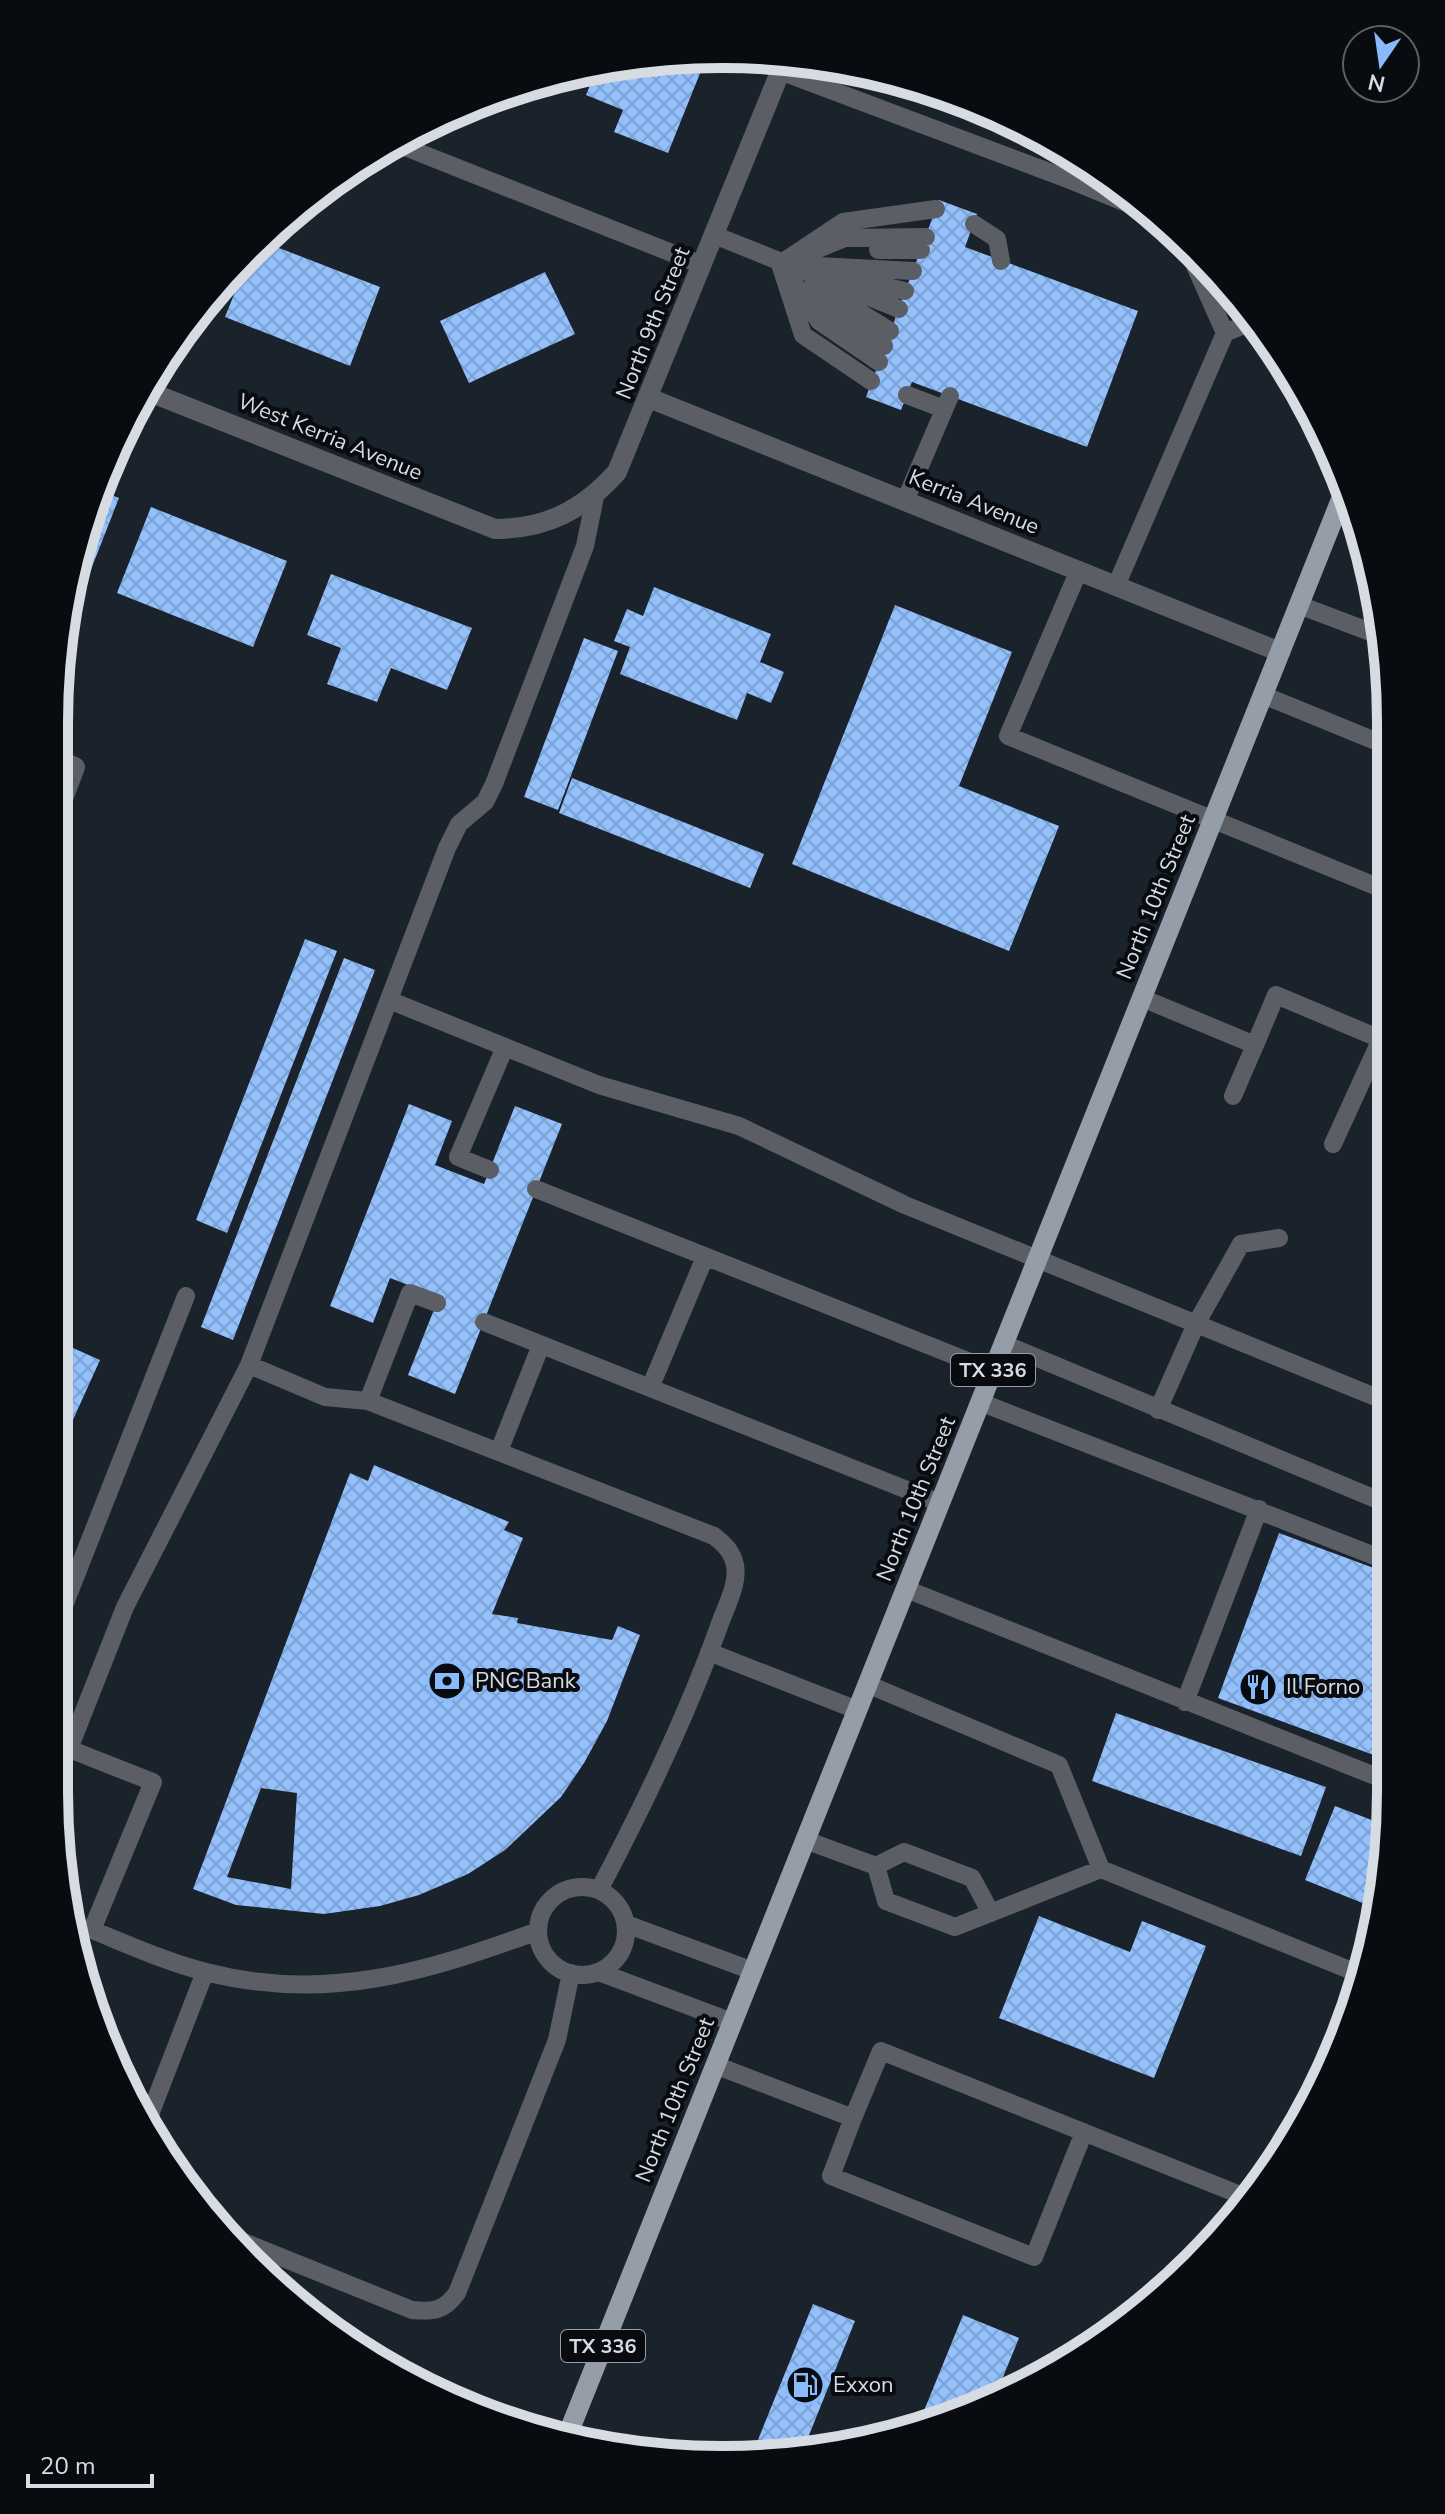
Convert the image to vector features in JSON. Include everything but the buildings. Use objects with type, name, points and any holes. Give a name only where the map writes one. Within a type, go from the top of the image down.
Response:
[{"type":"main road","name":"North 10th Street","points":[[570,2428],[1339,504]]},
{"type":"street","name":"North 9th Street","points":[[495,529],[525,529],[556,519],[595,497],[617,472],[781,71]]},
{"type":"street","name":"West Kerria Avenue","points":[[156,395],[495,529]]},
{"type":"street","name":"Kerria Avenue","points":[[649,398],[1280,652]]},
{"type":"street","points":[[68,764],[75,767],[68,786]]},
{"type":"lane","points":[[801,73],[1114,198]]},
{"type":"lane","points":[[409,148],[702,265]]},
{"type":"lane","points":[[1065,178],[1069,168]]},
{"type":"lane","points":[[780,264],[843,222],[936,209]]},
{"type":"lane","points":[[974,224],[997,239],[1001,261]]},
{"type":"lane","points":[[714,235],[780,264],[899,309]]},
{"type":"lane","points":[[780,264],[845,238],[923,244]]},
{"type":"lane","points":[[780,264],[913,271]]},
{"type":"lane","points":[[780,264],[905,291]]},
{"type":"lane","points":[[780,264],[885,346],[819,321],[780,264]]},
{"type":"lane","points":[[780,264],[803,335],[871,381]]},
{"type":"lane","points":[[1199,274],[1225,333]]},
{"type":"lane","points":[[1116,586],[1225,333],[1243,325]]},
{"type":"lane","points":[[905,501],[947,403],[907,395]]},
{"type":"lane","points":[[68,1731],[125,1607],[249,1365],[447,848],[459,824],[485,802],[494,784],[585,546],[595,497]]},
{"type":"lane","points":[[1079,570],[1008,736],[1377,887]]},
{"type":"lane","points":[[1299,605],[1370,632]]},
{"type":"lane","points":[[1263,695],[1377,742]]},
{"type":"lane","points":[[1233,1096],[1276,995],[1377,1038]]},
{"type":"lane","points":[[1142,998],[1255,1045]]},
{"type":"lane","points":[[389,1000],[599,1085],[739,1126],[905,1205],[1377,1398]]},
{"type":"lane","points":[[490,1170],[458,1157],[505,1047]]},
{"type":"lane","points":[[1333,1144],[1377,1057]]},
{"type":"lane","points":[[536,1189],[993,1371]]},
{"type":"lane","points":[[1158,1410],[1196,1324],[1241,1244],[1279,1238]]},
{"type":"lane","points":[[650,1388],[705,1257]]},
{"type":"lane","points":[[368,1401],[410,1293],[437,1303]]},
{"type":"lane","points":[[68,1595],[186,1296]]},
{"type":"lane","points":[[484,1322],[940,1503]]},
{"type":"lane","points":[[1004,1344],[1377,1500]]},
{"type":"lane","points":[[499,1451],[541,1345]]},
{"type":"lane","points":[[249,1365],[325,1397],[368,1401],[714,1536],[727,1547],[735,1565],[734,1582],[709,1652],[657,1780],[599,1890]]},
{"type":"lane","points":[[980,1402],[1377,1557]]},
{"type":"lane","points":[[1185,1702],[1259,1509]]},
{"type":"lane","points":[[906,1589],[1377,1777]]},
{"type":"lane","points":[[709,1652],[857,1710]]},
{"type":"lane","points":[[867,1684],[1059,1765],[1101,1869]]},
{"type":"lane","points":[[68,1749],[153,1782],[92,1930],[205,1972],[291,1986],[345,1984],[451,1963],[538,1931]]},
{"type":"lane","points":[[805,1840],[876,1866],[904,1852],[972,1878],[991,1913]]},
{"type":"lane","points":[[876,1866],[886,1901],[955,1927],[1101,1869],[1352,1971]]},
{"type":"lane","points":[[599,1972],[621,1952],[626,1924],[612,1898],[599,1890],[585,1887],[557,1895],[540,1917],[538,1931],[547,1958],[571,1973],[599,1972],[732,2022]]},
{"type":"lane","points":[[626,1924],[753,1971]]},
{"type":"lane","points":[[151,2111],[205,1972]]},
{"type":"lane","points":[[252,2245],[412,2310],[432,2312],[448,2305],[457,2293],[557,2040],[571,1973]]},
{"type":"lane","points":[[1084,2132],[1034,2257],[831,2176],[881,2051],[1084,2132],[1239,2194]]},
{"type":"lane","points":[[715,2065],[853,2118]]},
{"type":"place","name":"PNC Bank","points":[[447,1681]]},
{"type":"place","name":"Il Forno","points":[[1258,1687]]},
{"type":"place","name":"Exxon","points":[[805,2385]]}]
